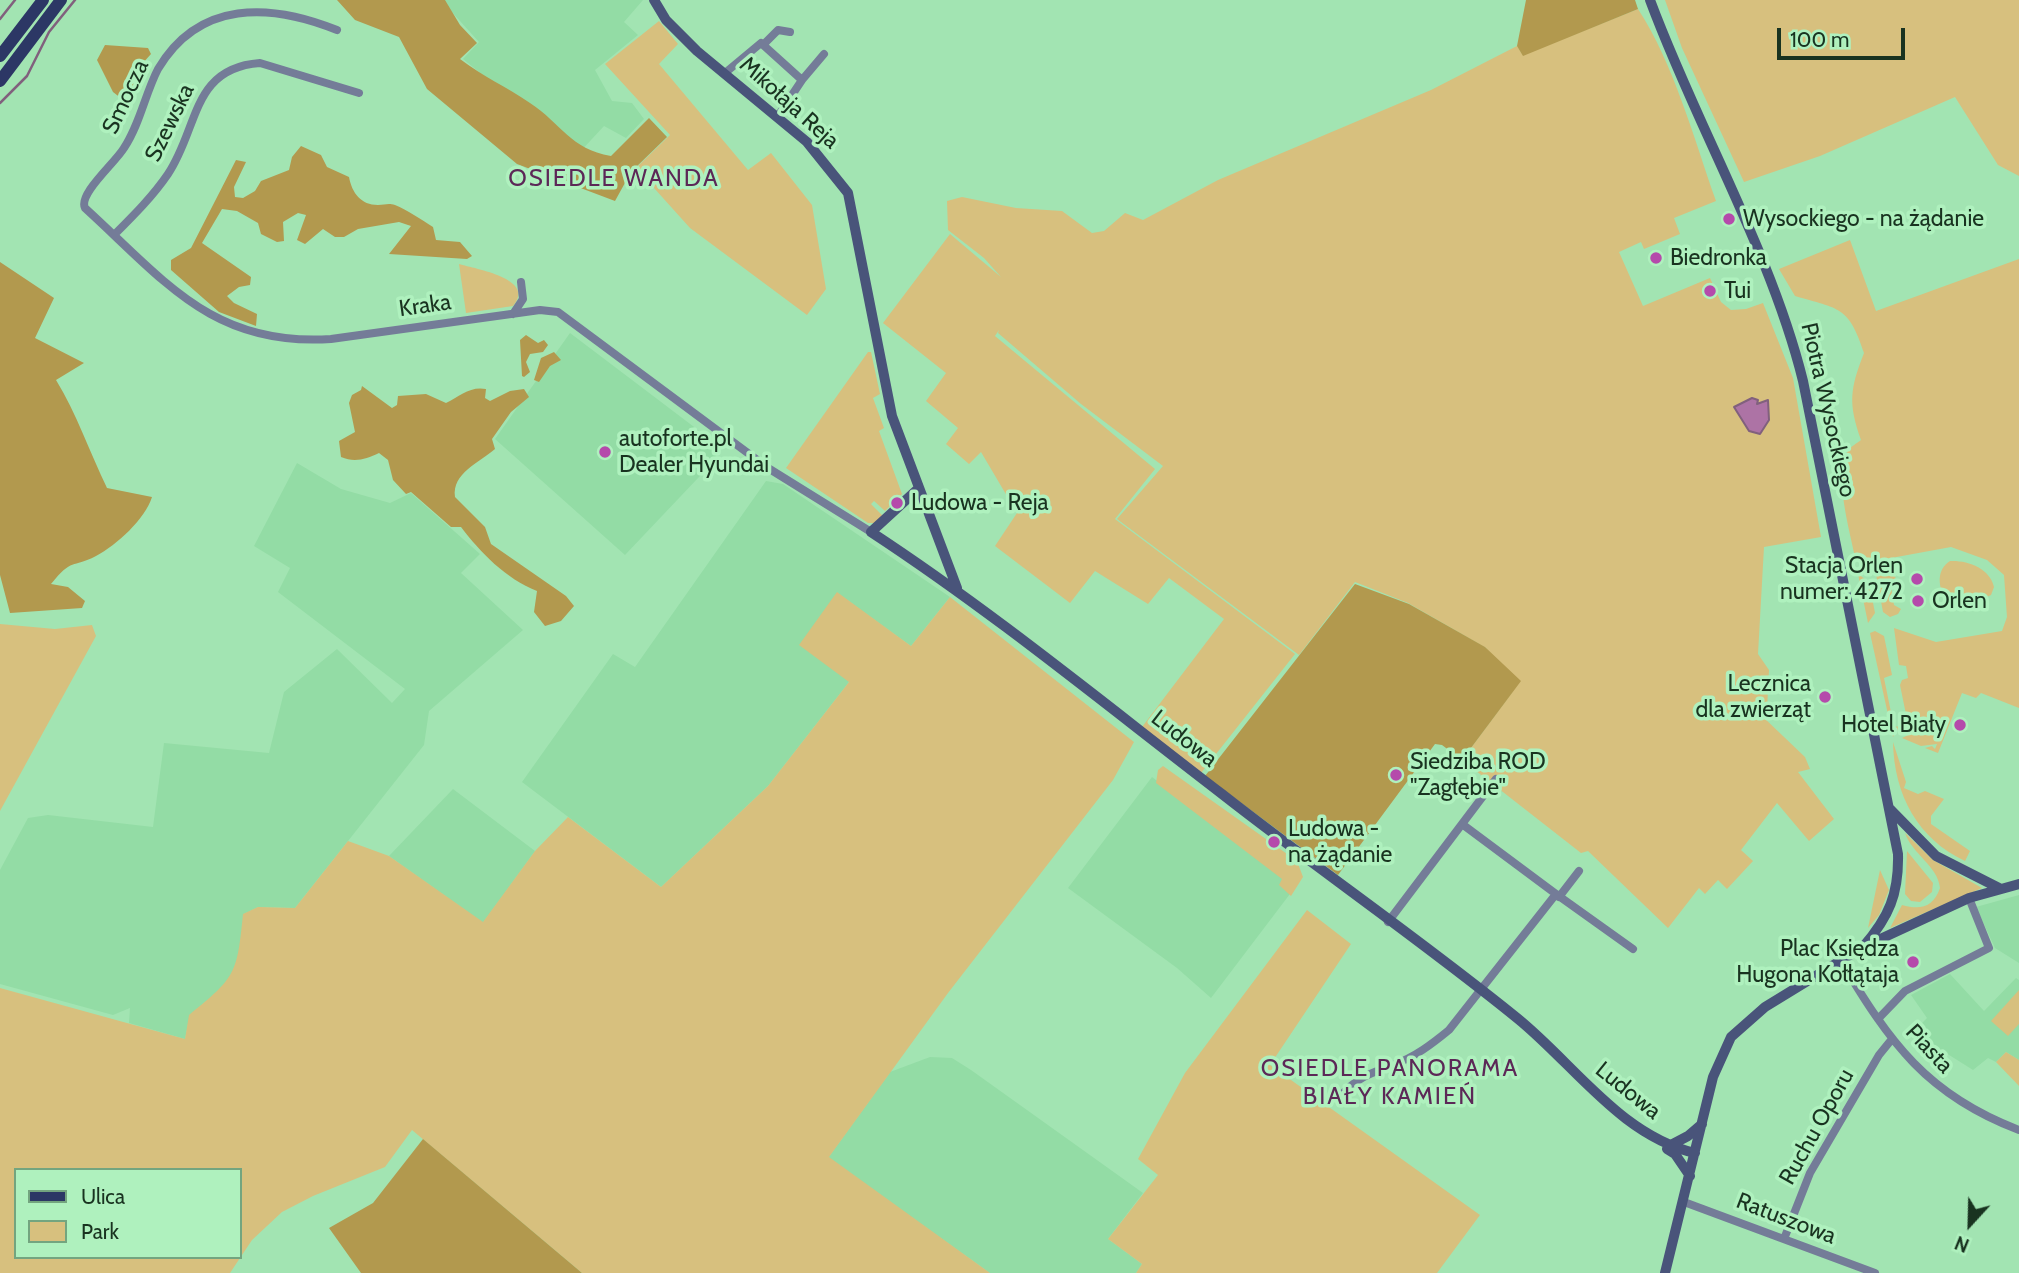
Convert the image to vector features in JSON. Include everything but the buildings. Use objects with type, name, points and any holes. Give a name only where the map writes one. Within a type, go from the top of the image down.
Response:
[{"type":"main road","points":[[0,56],[43,0]]},
{"type":"main road","points":[[0,81],[61,0]]},
{"type":"street","name":"Mikołaja Reja","points":[[654,0],[674,28],[807,142],[848,193],[892,416],[918,489]]},
{"type":"street","name":"Piotra Wysockiego","points":[[1650,0],[1795,348],[1898,854],[1897,888],[1892,907],[1863,947]]},
{"type":"street","name":"Smocza","points":[[83,204],[85,195],[127,144],[163,62],[189,34],[221,16],[240,10],[262,9],[284,12],[337,30]]},
{"type":"street","points":[[764,44],[778,30],[790,32]]},
{"type":"street","points":[[724,73],[758,43],[764,44],[802,80]]},
{"type":"street","points":[[778,116],[802,80],[824,54]]},
{"type":"street","name":"Szewska","points":[[115,234],[151,197],[170,172],[200,100],[223,73],[245,64],[260,63],[359,93]]},
{"type":"street","name":"Kraka","points":[[83,204],[194,304],[224,323],[260,336],[297,341],[331,339],[540,310],[558,312],[768,468]]},
{"type":"street","points":[[513,314],[523,299],[521,282]]},
{"type":"street","name":"Ludowa","points":[[768,468],[957,588],[1388,922],[1518,1019],[1579,1079],[1664,1144],[1695,1153]]},
{"type":"street","points":[[871,532],[918,489],[957,588]]},
{"type":"street","points":[[1388,922],[1496,779]]},
{"type":"street","points":[[1889,808],[1936,856],[2001,889]]},
{"type":"street","points":[[1462,824],[1633,949]]},
{"type":"street","points":[[1341,1095],[1367,1073],[1394,1065],[1428,1048],[1449,1030],[1579,871]]},
{"type":"street","points":[[1665,1273],[1713,1077],[1731,1037],[1765,1007],[1863,947],[1969,898],[2019,884]]},
{"type":"street","points":[[1878,1019],[1905,991],[1989,948],[1969,898]]},
{"type":"street","points":[[1876,932],[1899,931]]},
{"type":"street","name":"Piasta","points":[[1841,961],[1892,1039],[1918,1070],[1946,1093],[1978,1112],[2019,1130]]},
{"type":"street","name":"Ruchu Oporu","points":[[1784,1239],[1810,1173],[1879,1055],[1892,1039]]},
{"type":"street","points":[[1690,1176],[1675,1154],[1664,1144],[1688,1136],[1702,1124]]},
{"type":"street","name":"Ratuszowa","points":[[1684,1202],[1875,1273]]},
{"type":"shaded area","points":[[337,0],[445,0],[460,25],[477,43],[460,59],[530,103],[576,142],[597,153],[611,156],[649,118],[667,137],[631,172],[615,201],[517,164],[427,89],[399,37],[355,20]]},
{"type":"shaded area","points":[[441,0],[643,0],[624,22],[638,35],[595,70],[612,101],[632,103],[644,119],[626,138],[604,126],[579,153],[463,59],[479,42]]},
{"type":"shaded area","points":[[1526,0],[1635,0],[1638,9],[1523,56],[1517,46]]},
{"type":"shaded area","points":[[105,45],[148,48],[151,54],[142,64],[126,102],[113,92],[97,60]]},
{"type":"shaded area","points":[[301,146],[321,155],[327,167],[349,177],[352,188],[362,200],[372,204],[400,207],[433,227],[436,240],[460,242],[472,256],[467,259],[389,254],[411,226],[399,222],[358,229],[344,237],[335,237],[323,229],[305,244],[297,240],[306,215],[298,213],[283,222],[284,241],[277,242],[261,234],[258,223],[237,211],[222,209],[202,243],[251,277],[250,285],[239,287],[227,296],[234,303],[257,314],[256,326],[219,312],[171,270],[171,260],[191,248],[236,160],[246,162],[234,187],[235,197],[243,198],[255,191],[261,181],[289,170],[292,157]]},
{"type":"shaded area","points":[[0,262],[54,298],[35,338],[84,363],[56,380],[107,488],[152,497],[137,522],[113,545],[88,560],[68,567],[51,584],[68,587],[85,601],[82,608],[10,613],[0,575]]},
{"type":"shaded area","points":[[570,333],[706,436],[717,458],[625,555],[495,439]]},
{"type":"shaded area","points":[[526,335],[538,343],[544,340],[548,345],[543,352],[530,354],[526,362],[530,372],[524,377],[520,340]]},
{"type":"shaded area","points":[[554,352],[561,360],[550,366],[539,382],[534,380],[541,358]]},
{"type":"shaded area","points":[[362,386],[392,408],[397,405],[398,396],[426,394],[446,403],[465,392],[480,388],[486,389],[485,398],[490,401],[510,391],[524,389],[529,397],[511,412],[492,439],[495,449],[462,475],[455,489],[455,497],[485,527],[491,544],[566,596],[574,606],[561,621],[545,626],[534,612],[537,591],[495,564],[461,527],[451,527],[411,492],[406,494],[393,480],[388,460],[379,453],[360,460],[341,457],[339,441],[355,432],[349,403],[352,395],[361,390]]},
{"type":"shaded area","points":[[1752,398],[1758,400],[1757,404],[1768,400],[1769,420],[1760,434],[1749,431],[1734,407]]},
{"type":"shaded area","points":[[297,463],[341,489],[390,503],[411,493],[480,554],[461,573],[523,630],[429,711],[424,745],[295,908],[258,907],[244,914],[238,965],[226,985],[190,1015],[185,1039],[129,1023],[130,1008],[113,1015],[0,984],[0,870],[28,818],[48,815],[153,827],[164,743],[269,753],[284,692],[337,649],[392,703],[405,689],[278,592],[290,568],[254,546]]},
{"type":"shaded area","points":[[766,481],[783,484],[950,597],[911,646],[837,593],[849,682],[768,786],[661,887],[522,782],[613,654],[635,667]]},
{"type":"shaded area","points":[[1355,584],[1409,604],[1485,647],[1521,681],[1462,760],[1442,745],[1435,744],[1338,875],[1205,776]]},
{"type":"shaded area","points":[[1152,777],[1296,886],[1211,998],[1177,968],[1068,888]]},
{"type":"shaded area","points":[[453,789],[535,851],[483,923],[389,856]]},
{"type":"shaded area","points":[[2019,895],[2019,963],[1995,948],[1976,907]]},
{"type":"shaded area","points":[[1950,974],[1984,1011],[2016,978],[2019,980],[2019,1060],[2006,1052],[1996,1062],[1988,1058],[1973,1070],[1946,1053],[1942,1054],[1918,1027],[1927,1018],[1911,995]]},
{"type":"shaded area","points":[[930,1057],[952,1058],[971,1070],[1143,1193],[1108,1239],[1142,1264],[1136,1273],[990,1273],[828,1158],[890,1072]]},
{"type":"shaded area","points":[[423,1139],[582,1273],[361,1273],[329,1228],[373,1203]]},
{"type":"green space","points":[[1665,0],[2019,0],[2019,176],[1998,165],[1955,97],[1820,156],[1744,182],[1682,48]]},
{"type":"green space","points":[[1638,9],[1673,78],[1716,201],[1674,218],[1680,234],[1644,249],[1641,242],[1619,252],[1643,306],[1710,278],[1721,302],[1731,310],[1746,309],[1763,303],[1793,378],[1821,537],[1764,547],[1758,654],[1769,670],[1767,710],[1761,715],[1805,757],[1810,769],[1798,772],[1834,819],[1809,841],[1777,803],[1741,850],[1753,861],[1727,889],[1718,880],[1705,894],[1699,888],[1668,928],[1588,851],[1581,853],[1462,760],[1513,691],[1486,648],[1408,603],[1355,582],[1299,655],[1117,519],[1163,466],[1081,404],[998,333],[999,330],[995,336],[1155,469],[1115,519],[1295,654],[1201,773],[1142,727],[1224,619],[1169,578],[1148,604],[1095,571],[1070,603],[995,546],[1017,513],[981,452],[969,464],[946,444],[958,428],[926,401],[946,373],[883,323],[950,234],[1001,277],[984,258],[948,230],[947,201],[962,197],[1016,208],[1062,211],[1092,233],[1104,231],[1125,213],[1143,220],[1218,180],[1431,90],[1517,46],[1523,55]]},
{"type":"green space","points":[[659,21],[678,44],[659,64],[748,170],[771,153],[812,205],[826,289],[807,315],[690,228],[636,168],[670,135],[605,64]]},
{"type":"green space","points":[[1850,240],[1876,311],[2019,259],[2019,708],[1981,693],[1976,698],[1962,693],[1938,753],[1925,748],[1932,746],[1935,749],[1937,744],[1921,746],[1902,738],[1910,734],[1900,685],[1902,680],[1908,678],[1906,666],[1899,665],[1894,628],[1936,642],[2002,631],[2007,617],[2004,575],[1987,560],[1951,547],[1864,563],[1855,557],[1844,503],[1842,473],[1848,451],[1861,440],[1852,396],[1864,353],[1847,318],[1832,307],[1795,296],[1779,269]]},
{"type":"green space","points":[[459,264],[490,272],[511,282],[517,289],[518,297],[513,306],[466,313]]},
{"type":"green space","points":[[868,352],[871,352],[880,394],[873,398],[884,428],[879,431],[902,494],[885,511],[874,501],[871,504],[883,516],[874,523],[868,523],[786,468]]},
{"type":"green space","points":[[1950,561],[1963,562],[1983,570],[1992,580],[1994,587],[1991,595],[1982,599],[1979,594],[1963,597],[1959,604],[1946,600],[1941,590],[1940,574]]},
{"type":"green space","points":[[1879,570],[1888,570],[1896,578],[1890,581],[1894,605],[1901,609],[1898,614],[1890,617],[1883,612],[1876,574]]},
{"type":"green space","points":[[1858,574],[1869,582],[1875,613],[1868,623]]},
{"type":"green space","points":[[837,592],[911,646],[950,597],[1134,742],[1113,780],[948,993],[829,1157],[990,1273],[582,1273],[412,1130],[385,1167],[313,1196],[282,1212],[252,1240],[242,1255],[242,1168],[14,1168],[14,1259],[239,1259],[230,1273],[0,1273],[0,988],[185,1039],[189,1015],[216,992],[231,973],[239,950],[243,914],[258,907],[295,908],[348,841],[389,856],[483,922],[535,851],[568,817],[661,887],[768,786],[849,682],[799,645]]},
{"type":"green space","points":[[0,624],[55,629],[92,625],[96,636],[0,811]]},
{"type":"green space","points":[[1875,631],[1884,636],[1892,675],[1884,678],[1894,727],[1900,726],[1893,737],[1870,633]]},
{"type":"green space","points":[[1893,742],[1906,782],[1904,788],[1918,794],[1925,791],[1944,799],[1931,816],[1931,824],[1970,851],[1965,861],[1934,841],[1912,813],[1898,780]]},
{"type":"green space","points":[[1163,766],[1297,861],[1303,877],[1291,896],[1279,885],[1282,879],[1156,783],[1158,770]]},
{"type":"green space","points":[[1905,833],[1933,860],[1982,888],[1890,928],[1902,905],[1925,906],[1934,900],[1940,888],[1935,873]]},
{"type":"green space","points":[[1907,851],[1933,883],[1932,892],[1920,902],[1911,901],[1905,894]]},
{"type":"green space","points":[[1880,870],[1889,890],[1879,915],[1868,928]]},
{"type":"green space","points":[[1307,910],[1351,944],[1270,1065],[1480,1215],[1437,1273],[1136,1273],[1142,1264],[1108,1239],[1158,1175],[1138,1159],[1185,1073]]},
{"type":"green space","points":[[2019,990],[2019,1024],[2008,1036],[1991,1021]]},
{"type":"green space","points":[[2006,1052],[2019,1060],[2019,1086],[1996,1062]]},
{"type":"waterway","points":[[0,19],[15,0]]},
{"type":"waterway","points":[[0,103],[27,76],[49,32],[75,0]]},
{"type":"place","name":"Wysockiego - na żądanie","points":[[1729,219]]},
{"type":"place","name":"Biedronka","points":[[1656,258]]},
{"type":"place","name":"Tui","points":[[1710,291]]},
{"type":"place","name":"autoforte.pl Dealer Hyundai","points":[[605,452]]},
{"type":"place","name":"Ludowa - Reja","points":[[897,503]]},
{"type":"place","name":"Stacja Orlen numer: 4272","points":[[1917,579]]},
{"type":"place","name":"Orlen","points":[[1918,601]]},
{"type":"place","name":"Lecznica dla zwierząt","points":[[1825,697]]},
{"type":"place","name":"Hotel Biały","points":[[1960,725]]},
{"type":"place","name":"Siedziba ROD \"Zagłębie\"","points":[[1396,775]]},
{"type":"place","name":"Ludowa - na żądanie","points":[[1274,842]]},
{"type":"place","name":"Plac Księdza Hugona Kołłątaja","points":[[1913,962]]},
{"type":"district","name":"OSIEDLE WANDA","points":[[614,179]]},
{"type":"district","name":"OSIEDLE PANORAMA BIAŁY KAMIEŃ","points":[[1390,1083]]}]
